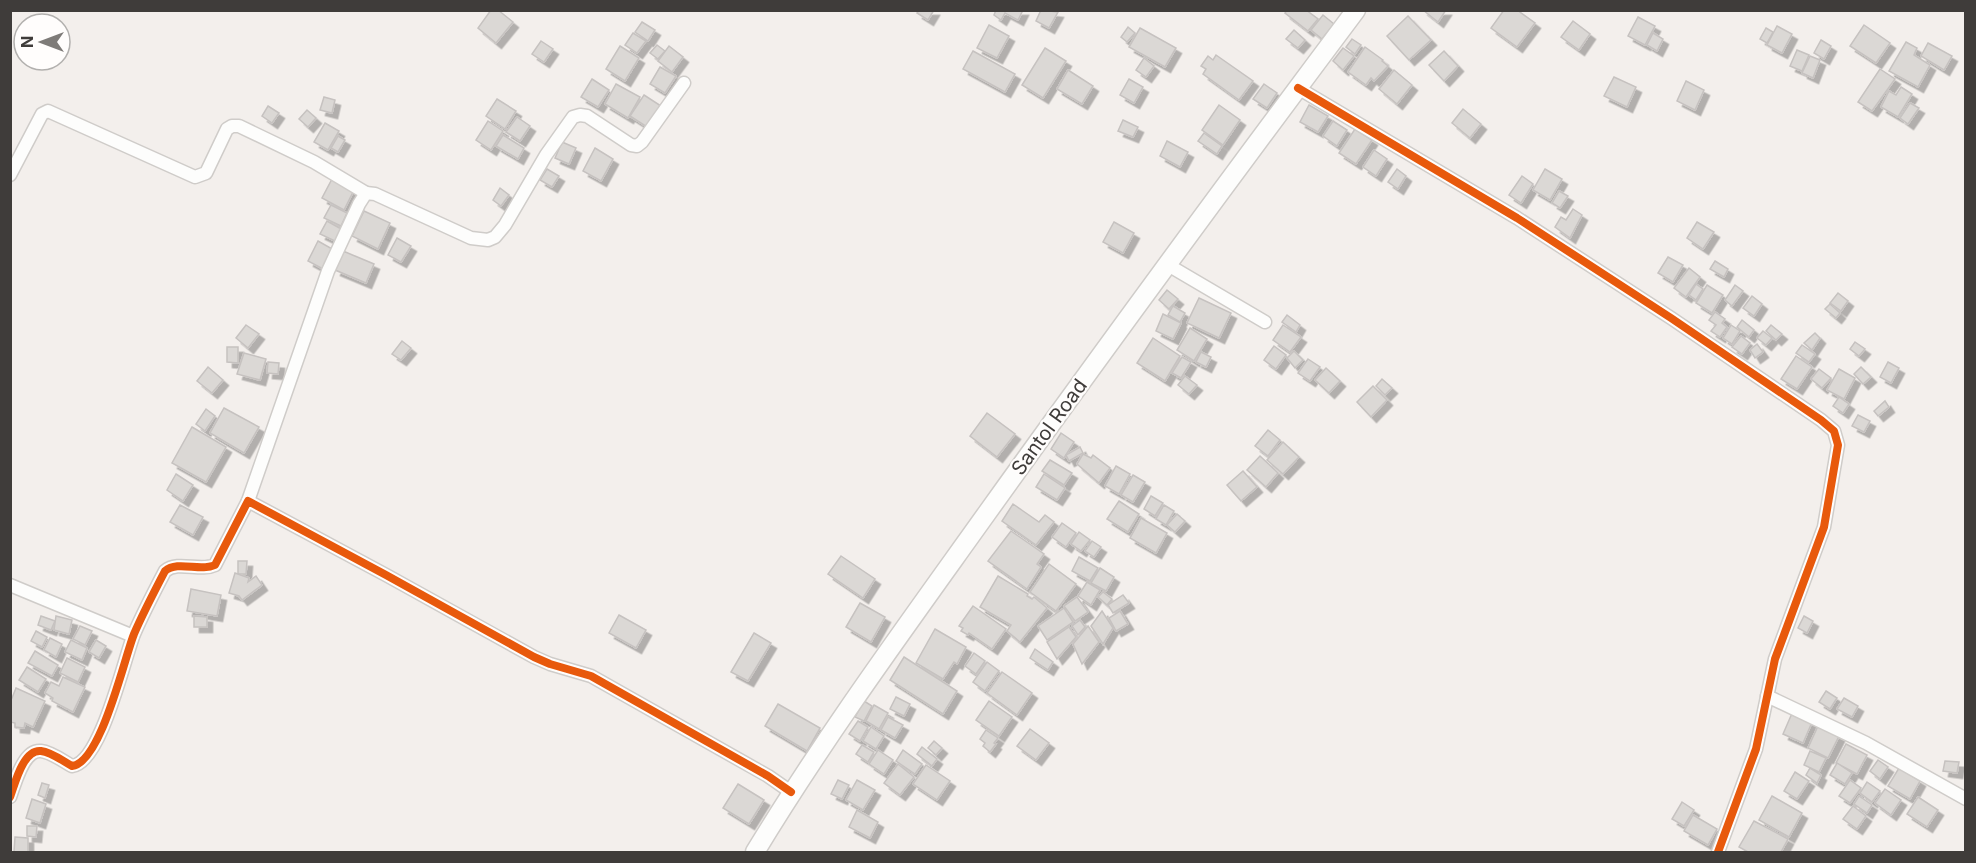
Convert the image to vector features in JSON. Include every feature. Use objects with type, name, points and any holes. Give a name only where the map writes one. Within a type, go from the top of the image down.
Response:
[{"type":"main road","name":"Santol Road","points":[[755,852],[791,792],[879,663],[1052,422],[1356,10]]},
{"type":"street","points":[[10,176],[42,114],[48,111],[195,177],[206,173],[227,129],[239,126],[314,162],[366,194],[375,194],[471,238],[488,240],[495,237],[504,225],[546,155],[573,117],[587,116],[631,146],[638,146],[684,82]]},
{"type":"street","points":[[1298,88],[1517,218],[1671,318],[1834,431],[1838,446],[1824,528],[1775,659],[1756,749],[1718,852]]},
{"type":"street","points":[[10,797],[23,763],[36,752],[43,751],[72,766],[79,764],[94,744],[109,712],[134,636],[165,571],[174,567],[206,568],[215,565],[248,501],[328,271],[359,204],[366,194]]},
{"type":"street","points":[[1168,265],[1265,322]]},
{"type":"street","points":[[248,501],[387,574],[534,657],[557,667],[591,676],[768,776],[791,792]]},
{"type":"street","points":[[10,585],[134,636]]},
{"type":"street","points":[[1767,696],[1866,743],[1965,799]]},
{"type":"building","points":[[491,10],[498,10],[513,22],[496,43],[478,28]]},
{"type":"building","points":[[919,10],[934,10],[928,20],[917,13]]},
{"type":"building","points":[[996,10],[1023,10],[1018,20],[1005,13],[1001,20],[994,15]]},
{"type":"building","points":[[1041,10],[1058,12],[1049,28],[1036,21]]},
{"type":"building","points":[[1287,10],[1306,10],[1318,19],[1308,31],[1285,13]]},
{"type":"building","points":[[1423,10],[1446,10],[1438,22]]},
{"type":"building","points":[[1504,10],[1517,10],[1535,23],[1517,47],[1491,28]]},
{"type":"building","points":[[1323,15],[1334,24],[1322,39],[1311,30]]},
{"type":"building","points":[[1408,16],[1431,40],[1409,60],[1387,36]]},
{"type":"building","points":[[1638,17],[1655,26],[1645,45],[1628,36]]},
{"type":"building","points":[[1573,21],[1590,34],[1579,50],[1561,37]]},
{"type":"building","points":[[642,22],[655,30],[648,41],[635,32]]},
{"type":"building","points":[[989,25],[1009,36],[997,58],[977,48]]},
{"type":"building","points":[[1864,25],[1890,43],[1876,63],[1850,46]]},
{"type":"building","points":[[1777,26],[1792,34],[1782,53],[1767,45]]},
{"type":"building","points":[[1128,27],[1135,33],[1127,42],[1121,37]]},
{"type":"building","points":[[1140,28],[1176,48],[1165,67],[1129,47]]},
{"type":"building","points":[[1766,28],[1773,32],[1767,43],[1760,39]]},
{"type":"building","points":[[1294,30],[1305,40],[1298,48],[1286,39]]},
{"type":"building","points":[[633,33],[646,41],[637,53],[625,45]]},
{"type":"building","points":[[1653,33],[1663,39],[1657,51],[1647,45]]},
{"type":"building","points":[[1352,39],[1361,45],[1355,54],[1346,47]]},
{"type":"building","points":[[1821,40],[1831,46],[1824,59],[1814,53]]},
{"type":"building","points":[[541,41],[553,49],[544,62],[532,54]]},
{"type":"building","points":[[1906,42],[1917,48],[1914,55],[1930,65],[1918,87],[1889,71]]},
{"type":"building","points":[[1928,43],[1952,56],[1944,70],[1921,56]]},
{"type":"building","points":[[657,45],[665,51],[658,59],[650,53]]},
{"type":"building","points":[[620,46],[639,58],[625,81],[606,69]]},
{"type":"building","points":[[669,46],[683,57],[672,72],[658,61]]},
{"type":"building","points":[[1365,47],[1388,66],[1374,81],[1371,78],[1366,85],[1348,72]]},
{"type":"building","points":[[1045,48],[1066,61],[1043,98],[1022,85]]},
{"type":"building","points":[[1343,48],[1354,56],[1343,70],[1333,61]]},
{"type":"building","points":[[1797,50],[1809,55],[1802,71],[1790,66]]},
{"type":"building","points":[[973,51],[1015,74],[1005,92],[963,69]]},
{"type":"building","points":[[1444,51],[1458,66],[1444,81],[1429,65]]},
{"type":"building","points":[[1216,55],[1253,81],[1239,100],[1203,74],[1206,69],[1201,66],[1208,56],[1213,60]]},
{"type":"building","points":[[1810,56],[1820,60],[1813,78],[1802,73]]},
{"type":"building","points":[[1144,58],[1154,66],[1146,77],[1136,70]]},
{"type":"building","points":[[660,67],[676,76],[665,93],[650,84]]},
{"type":"building","points":[[1880,69],[1895,79],[1872,111],[1858,102]]},
{"type":"building","points":[[1068,70],[1093,86],[1082,104],[1057,89]]},
{"type":"building","points":[[1394,70],[1412,85],[1397,104],[1379,89]]},
{"type":"building","points":[[1614,77],[1636,87],[1627,107],[1604,96]]},
{"type":"building","points":[[592,79],[609,90],[598,107],[581,97]]},
{"type":"building","points":[[1129,79],[1143,87],[1134,103],[1120,95]]},
{"type":"building","points":[[1686,81],[1704,90],[1695,110],[1677,101]]},
{"type":"building","points":[[616,84],[640,97],[628,118],[605,104]]},
{"type":"building","points":[[1264,84],[1277,93],[1267,108],[1253,99]]},
{"type":"building","points":[[1901,87],[1912,94],[1898,117],[1881,107],[1889,91],[1896,95]]},
{"type":"building","points":[[644,95],[661,106],[647,127],[630,116]]},
{"type":"building","points":[[324,97],[335,100],[332,113],[320,110]]},
{"type":"building","points":[[497,99],[516,111],[505,129],[486,116]]},
{"type":"building","points":[[1910,103],[1919,108],[1908,124],[1900,118]]},
{"type":"building","points":[[1219,105],[1240,120],[1223,145],[1202,130]]},
{"type":"building","points":[[1309,105],[1328,116],[1318,132],[1300,122]]},
{"type":"building","points":[[268,106],[279,113],[272,123],[262,116]]},
{"type":"building","points":[[1463,109],[1481,124],[1470,138],[1452,123]]},
{"type":"building","points":[[307,110],[316,118],[308,127],[299,119]]},
{"type":"building","points":[[517,117],[530,126],[520,141],[506,132]]},
{"type":"building","points":[[1123,120],[1138,127],[1133,137],[1118,131]]},
{"type":"building","points":[[488,121],[503,131],[491,150],[476,140]]},
{"type":"building","points":[[1333,121],[1347,130],[1337,146],[1323,136]]},
{"type":"building","points":[[325,123],[339,131],[328,150],[314,142]]},
{"type":"building","points":[[1355,129],[1372,140],[1356,164],[1339,153]]},
{"type":"building","points":[[1204,133],[1222,146],[1217,154],[1198,141]]},
{"type":"building","points":[[503,135],[524,148],[518,159],[496,146]]},
{"type":"building","points":[[338,136],[345,140],[338,152],[331,148]]},
{"type":"building","points":[[1167,141],[1188,152],[1180,167],[1160,156]]},
{"type":"building","points":[[562,142],[576,148],[569,164],[555,158]]},
{"type":"building","points":[[595,148],[613,159],[601,181],[583,171]]},
{"type":"building","points":[[1374,150],[1387,159],[1376,176],[1363,167]]},
{"type":"building","points":[[547,169],[559,176],[552,187],[540,180]]},
{"type":"building","points":[[1397,169],[1406,176],[1398,189],[1388,182]]},
{"type":"building","points":[[1545,169],[1562,179],[1550,200],[1533,190]]},
{"type":"building","points":[[1522,176],[1533,184],[1521,203],[1509,195]]},
{"type":"building","points":[[332,179],[354,190],[344,210],[322,198]]},
{"type":"building","points":[[500,188],[509,195],[501,206],[493,200]]},
{"type":"building","points":[[1559,191],[1568,196],[1560,208],[1552,203]]},
{"type":"building","points":[[331,205],[347,213],[341,226],[324,218]]},
{"type":"building","points":[[1573,209],[1582,215],[1570,238],[1555,227],[1561,217],[1566,220]]},
{"type":"building","points":[[364,211],[390,223],[378,249],[352,236]]},
{"type":"building","points":[[327,221],[343,230],[337,242],[320,234]]},
{"type":"building","points":[[1114,222],[1134,233],[1123,253],[1103,242]]},
{"type":"building","points":[[1697,222],[1714,232],[1703,249],[1687,238]]},
{"type":"building","points":[[397,238],[411,246],[401,262],[388,255]]},
{"type":"building","points":[[318,241],[334,250],[323,269],[308,261]]},
{"type":"building","points":[[343,251],[374,264],[366,283],[335,270]]},
{"type":"building","points":[[1668,257],[1683,265],[1673,282],[1658,273]]},
{"type":"building","points":[[1715,261],[1728,269],[1724,277],[1710,269]]},
{"type":"building","points":[[1689,268],[1700,277],[1686,297],[1674,288]]},
{"type":"building","points":[[1696,284],[1703,289],[1696,300],[1689,295]]},
{"type":"building","points":[[1707,285],[1723,295],[1712,313],[1696,303]]},
{"type":"building","points":[[1735,285],[1743,291],[1732,306],[1725,300]]},
{"type":"building","points":[[1167,290],[1178,299],[1169,309],[1159,300]]},
{"type":"building","points":[[1838,293],[1848,301],[1841,311],[1830,303]]},
{"type":"building","points":[[1752,296],[1762,304],[1754,316],[1743,308]]},
{"type":"building","points":[[1199,298],[1231,313],[1219,338],[1187,323]]},
{"type":"building","points":[[1830,304],[1840,313],[1836,318],[1825,309]]},
{"type":"building","points":[[1173,306],[1185,313],[1180,322],[1168,315]]},
{"type":"building","points":[[1715,312],[1725,319],[1722,323],[1727,327],[1720,337],[1711,331],[1716,325],[1709,320]]},
{"type":"building","points":[[1163,314],[1181,323],[1173,339],[1156,331]]},
{"type":"building","points":[[1287,315],[1300,325],[1296,332],[1282,322]]},
{"type":"building","points":[[1742,320],[1754,330],[1749,337],[1737,327]]},
{"type":"building","points":[[246,325],[259,334],[248,348],[236,338]]},
{"type":"building","points":[[1283,325],[1301,337],[1290,352],[1273,340]]},
{"type":"building","points":[[1731,325],[1740,331],[1732,344],[1723,338]]},
{"type":"building","points":[[1771,325],[1782,334],[1776,340],[1766,331]]},
{"type":"building","points":[[1190,328],[1207,339],[1194,361],[1177,350]]},
{"type":"building","points":[[1763,331],[1772,338],[1766,345],[1757,338]]},
{"type":"building","points":[[1815,333],[1820,338],[1812,350],[1804,343]]},
{"type":"building","points":[[1741,336],[1750,343],[1742,354],[1732,347]]},
{"type":"building","points":[[1153,338],[1180,356],[1165,381],[1137,363]]},
{"type":"building","points":[[402,341],[411,348],[401,360],[392,354]]},
{"type":"building","points":[[1855,342],[1865,349],[1859,356],[1850,349]]},
{"type":"building","points":[[1757,344],[1763,352],[1755,358],[1750,350]]},
{"type":"building","points":[[1802,345],[1815,354],[1809,362],[1796,353]]},
{"type":"building","points":[[1274,346],[1286,355],[1276,369],[1264,360]]},
{"type":"building","points":[[227,347],[238,347],[238,363],[227,362]]},
{"type":"building","points":[[1294,351],[1303,360],[1295,368],[1287,358]]},
{"type":"building","points":[[1201,352],[1211,357],[1206,367],[1196,362]]},
{"type":"building","points":[[244,353],[266,359],[260,380],[237,374]]},
{"type":"building","points":[[1796,356],[1812,367],[1797,389],[1781,379]]},
{"type":"building","points":[[1182,357],[1191,362],[1181,378],[1172,373]]},
{"type":"building","points":[[1308,359],[1320,367],[1310,381],[1298,373]]},
{"type":"building","points":[[268,362],[279,363],[278,374],[267,373]]},
{"type":"building","points":[[1888,362],[1899,368],[1891,383],[1880,377]]},
{"type":"building","points":[[208,367],[223,380],[212,393],[197,381]]},
{"type":"building","points":[[1861,367],[1871,377],[1863,384],[1854,374]]},
{"type":"building","points":[[1326,368],[1340,381],[1329,393],[1315,380]]},
{"type":"building","points":[[1819,369],[1831,378],[1822,388],[1811,379]]},
{"type":"building","points":[[1839,369],[1855,378],[1844,399],[1827,390]]},
{"type":"building","points":[[1185,376],[1197,385],[1189,394],[1178,385]]},
{"type":"building","points":[[1382,379],[1392,388],[1385,395],[1376,386]]},
{"type":"building","points":[[1373,386],[1387,400],[1371,417],[1357,402]]},
{"type":"building","points":[[1839,397],[1849,404],[1843,413],[1833,406]]},
{"type":"building","points":[[1885,401],[1889,407],[1878,416],[1874,411]]},
{"type":"building","points":[[224,408],[259,427],[244,453],[210,433]]},
{"type":"building","points":[[206,409],[215,416],[205,431],[196,424]]},
{"type":"building","points":[[987,413],[1015,434],[997,457],[970,436]]},
{"type":"building","points":[[1858,415],[1870,421],[1864,432],[1852,426]]},
{"type":"building","points":[[192,427],[226,447],[206,482],[172,463]]},
{"type":"building","points":[[1268,430],[1280,440],[1268,456],[1255,446]]},
{"type":"building","points":[[1061,433],[1074,442],[1064,458],[1051,449]]},
{"type":"building","points":[[1283,442],[1299,457],[1283,474],[1267,460]]},
{"type":"building","points":[[1080,447],[1083,453],[1069,461],[1066,455]]},
{"type":"building","points":[[1083,454],[1091,458],[1093,455],[1110,468],[1099,483],[1077,464]]},
{"type":"building","points":[[1260,456],[1278,473],[1266,487],[1247,470]]},
{"type":"building","points":[[1050,460],[1072,473],[1064,485],[1042,471]]},
{"type":"building","points":[[1116,466],[1130,474],[1119,494],[1105,486]]},
{"type":"building","points":[[1243,471],[1257,487],[1241,501],[1227,485]]},
{"type":"building","points":[[176,474],[193,485],[183,501],[167,490]]},
{"type":"building","points":[[1044,474],[1065,488],[1057,500],[1036,487]]},
{"type":"building","points":[[1133,475],[1145,482],[1133,502],[1121,495]]},
{"type":"building","points":[[1151,496],[1163,503],[1155,516],[1144,509]]},
{"type":"building","points":[[1119,501],[1139,514],[1128,532],[1107,519]]},
{"type":"building","points":[[1013,504],[1039,522],[1045,515],[1054,522],[1036,545],[1002,521]]},
{"type":"building","points":[[180,505],[203,517],[193,535],[170,522]]},
{"type":"building","points":[[1164,505],[1174,511],[1166,525],[1156,519]]},
{"type":"building","points":[[1177,514],[1185,521],[1175,532],[1167,525]]},
{"type":"building","points":[[1141,518],[1167,533],[1156,553],[1130,538]]},
{"type":"building","points":[[1062,523],[1076,533],[1066,547],[1052,537]]},
{"type":"building","points":[[1011,531],[1044,554],[1037,564],[1041,567],[1027,589],[988,561]]},
{"type":"building","points":[[1079,532],[1090,540],[1081,551],[1071,544]]},
{"type":"building","points":[[1092,541],[1101,547],[1094,557],[1085,551]]},
{"type":"building","points":[[841,556],[875,579],[863,598],[828,574]]},
{"type":"building","points":[[1079,557],[1098,568],[1090,581],[1072,571]]},
{"type":"building","points":[[238,561],[247,561],[246,574],[238,574]]},
{"type":"building","points":[[1049,564],[1076,584],[1056,611],[1030,592]]},
{"type":"building","points":[[1100,568],[1114,577],[1106,591],[1091,583]]},
{"type":"building","points":[[235,573],[249,578],[248,582],[256,576],[262,585],[242,600],[239,596],[229,593]]},
{"type":"building","points":[[998,576],[1028,594],[1027,596],[1032,599],[1034,597],[1047,608],[1020,642],[1007,631],[1011,625],[980,607]]},
{"type":"building","points":[[1087,582],[1100,590],[1091,605],[1078,596]]},
{"type":"building","points":[[191,589],[221,595],[217,616],[187,611]]},
{"type":"building","points":[[1103,592],[1112,599],[1107,605],[1098,597]]},
{"type":"building","points":[[1123,595],[1129,603],[1113,613],[1108,605]]},
{"type":"building","points":[[1077,597],[1088,612],[1075,621],[1064,606]]},
{"type":"building","points":[[860,603],[885,617],[871,642],[846,627]]},
{"type":"building","points":[[973,606],[1006,629],[992,649],[969,633],[968,635],[961,631],[963,628],[959,626]]},
{"type":"building","points":[[1064,608],[1073,622],[1047,640],[1038,626]]},
{"type":"building","points":[[1102,611],[1113,628],[1103,644],[1091,626]]},
{"type":"building","points":[[1120,611],[1128,624],[1116,631],[1109,618]]},
{"type":"building","points":[[619,615],[646,630],[636,648],[609,633]]},
{"type":"building","points":[[41,616],[55,621],[51,630],[38,625]]},
{"type":"building","points":[[56,616],[72,620],[69,634],[54,630]]},
{"type":"building","points":[[194,616],[207,617],[207,627],[194,627]]},
{"type":"building","points":[[1804,616],[1813,621],[1807,633],[1798,628]]},
{"type":"building","points":[[1080,620],[1085,627],[1078,635],[1072,626]]},
{"type":"building","points":[[80,626],[92,631],[85,645],[73,639]]},
{"type":"building","points":[[1088,626],[1099,642],[1082,664],[1073,644]]},
{"type":"building","points":[[1069,627],[1076,637],[1057,659],[1047,642]]},
{"type":"building","points":[[935,629],[966,647],[957,664],[954,662],[943,679],[916,663]]},
{"type":"building","points":[[36,631],[47,637],[42,647],[31,641]]},
{"type":"building","points":[[754,633],[771,643],[748,681],[731,672]]},
{"type":"building","points":[[50,638],[62,644],[56,657],[44,650]]},
{"type":"building","points":[[71,640],[87,648],[82,660],[65,652]]},
{"type":"building","points":[[96,640],[106,646],[99,658],[89,652]]},
{"type":"building","points":[[1035,649],[1053,662],[1048,670],[1030,658]]},
{"type":"building","points":[[35,651],[58,665],[52,676],[28,663]]},
{"type":"building","points":[[974,653],[985,661],[976,674],[965,666]]},
{"type":"building","points":[[904,657],[957,691],[943,714],[890,680]]},
{"type":"building","points":[[67,658],[85,667],[78,682],[60,673]]},
{"type":"building","points":[[987,662],[999,671],[985,691],[973,682]]},
{"type":"building","points":[[27,667],[46,679],[38,692],[19,680]]},
{"type":"building","points":[[1002,672],[1032,693],[1017,715],[987,693]]},
{"type":"building","points":[[63,677],[85,687],[73,712],[52,701],[53,698],[45,693],[51,682],[59,686]]},
{"type":"building","points":[[16,688],[45,701],[33,727],[25,723],[24,728],[15,727],[15,723],[10,722],[10,697],[12,698]]},
{"type":"building","points":[[1826,691],[1837,698],[1830,709],[1819,702]]},
{"type":"building","points":[[896,697],[910,704],[904,716],[890,709]]},
{"type":"building","points":[[1844,698],[1858,706],[1852,717],[1837,709]]},
{"type":"building","points":[[864,701],[872,706],[864,721],[855,717]]},
{"type":"building","points":[[989,701],[1012,717],[999,736],[976,720]]},
{"type":"building","points":[[778,704],[820,728],[807,751],[765,726]]},
{"type":"building","points":[[874,705],[888,713],[879,729],[866,721]]},
{"type":"building","points":[[1793,711],[1813,720],[1803,743],[1783,734]]},
{"type":"building","points":[[888,717],[903,725],[895,738],[881,730]]},
{"type":"building","points":[[858,721],[868,727],[860,741],[849,734]]},
{"type":"building","points":[[1818,726],[1839,736],[1828,758],[1808,748]]},
{"type":"building","points":[[871,727],[884,736],[876,749],[863,741]]},
{"type":"building","points":[[1030,729],[1049,743],[1036,760],[1017,746]]},
{"type":"building","points":[[986,730],[998,738],[990,752],[983,746],[985,743],[980,739]]},
{"type":"building","points":[[934,741],[942,748],[936,755],[928,748]]},
{"type":"building","points":[[1846,744],[1867,755],[1857,774],[1836,763]]},
{"type":"building","points":[[862,745],[874,752],[868,762],[856,754]]},
{"type":"building","points":[[922,747],[937,759],[932,766],[917,754]]},
{"type":"building","points":[[878,750],[893,760],[884,774],[869,764]]},
{"type":"building","points":[[903,750],[922,764],[915,774],[896,761]]},
{"type":"building","points":[[1810,751],[1826,758],[1819,772],[1804,765]]},
{"type":"building","points":[[1878,760],[1888,767],[1880,779],[1870,771]]},
{"type":"building","points":[[1945,761],[1959,762],[1957,773],[1943,771]]},
{"type":"building","points":[[1837,763],[1852,773],[1845,784],[1830,775]]},
{"type":"building","points":[[898,764],[914,777],[900,795],[884,783]]},
{"type":"building","points":[[926,765],[950,781],[937,800],[913,784]]},
{"type":"building","points":[[1810,768],[1821,775],[1817,783],[1806,775]]},
{"type":"building","points":[[1899,768],[1920,781],[1910,799],[1888,786]]},
{"type":"building","points":[[1795,772],[1809,781],[1797,799],[1784,791]]},
{"type":"building","points":[[838,780],[849,785],[842,799],[831,794]]},
{"type":"building","points":[[857,780],[875,790],[863,810],[846,800]]},
{"type":"building","points":[[1850,780],[1861,788],[1850,803],[1839,796]]},
{"type":"building","points":[[1867,782],[1880,791],[1872,802],[1860,793]]},
{"type":"building","points":[[42,783],[49,785],[45,798],[38,795]]},
{"type":"building","points":[[738,784],[764,800],[749,824],[723,808]]},
{"type":"building","points":[[1885,789],[1901,800],[1891,815],[1875,803]]},
{"type":"building","points":[[1772,796],[1802,813],[1789,837],[1759,820]]},
{"type":"building","points":[[1859,796],[1872,805],[1867,813],[1854,804]]},
{"type":"building","points":[[1918,797],[1938,810],[1927,827],[1907,814]]},
{"type":"building","points":[[32,799],[46,804],[40,823],[26,818]]},
{"type":"building","points":[[1682,802],[1694,810],[1684,826],[1672,819]]},
{"type":"building","points":[[1853,806],[1866,816],[1857,829],[1843,819]]},
{"type":"building","points":[[857,810],[878,822],[870,838],[849,827]]},
{"type":"building","points":[[1693,815],[1717,829],[1708,845],[1684,831]]},
{"type":"building","points":[[1754,821],[1788,839],[1781,852],[1748,852],[1739,847]]},
{"type":"building","points":[[27,826],[37,826],[36,837],[27,836]]},
{"type":"building","points":[[15,837],[28,838],[28,852],[14,852]]},
{"type":"cycle path","points":[[1298,88],[1517,218],[1671,318],[1834,431],[1838,445],[1824,527],[1775,659],[1756,749],[1718,852]]},
{"type":"cycle path","points":[[10,797],[21,768],[29,756],[35,752],[49,753],[72,766],[83,760],[93,748],[110,708],[134,634],[165,571],[176,566],[209,567],[215,565],[248,501],[534,657],[591,676],[768,776],[791,792]]}]
